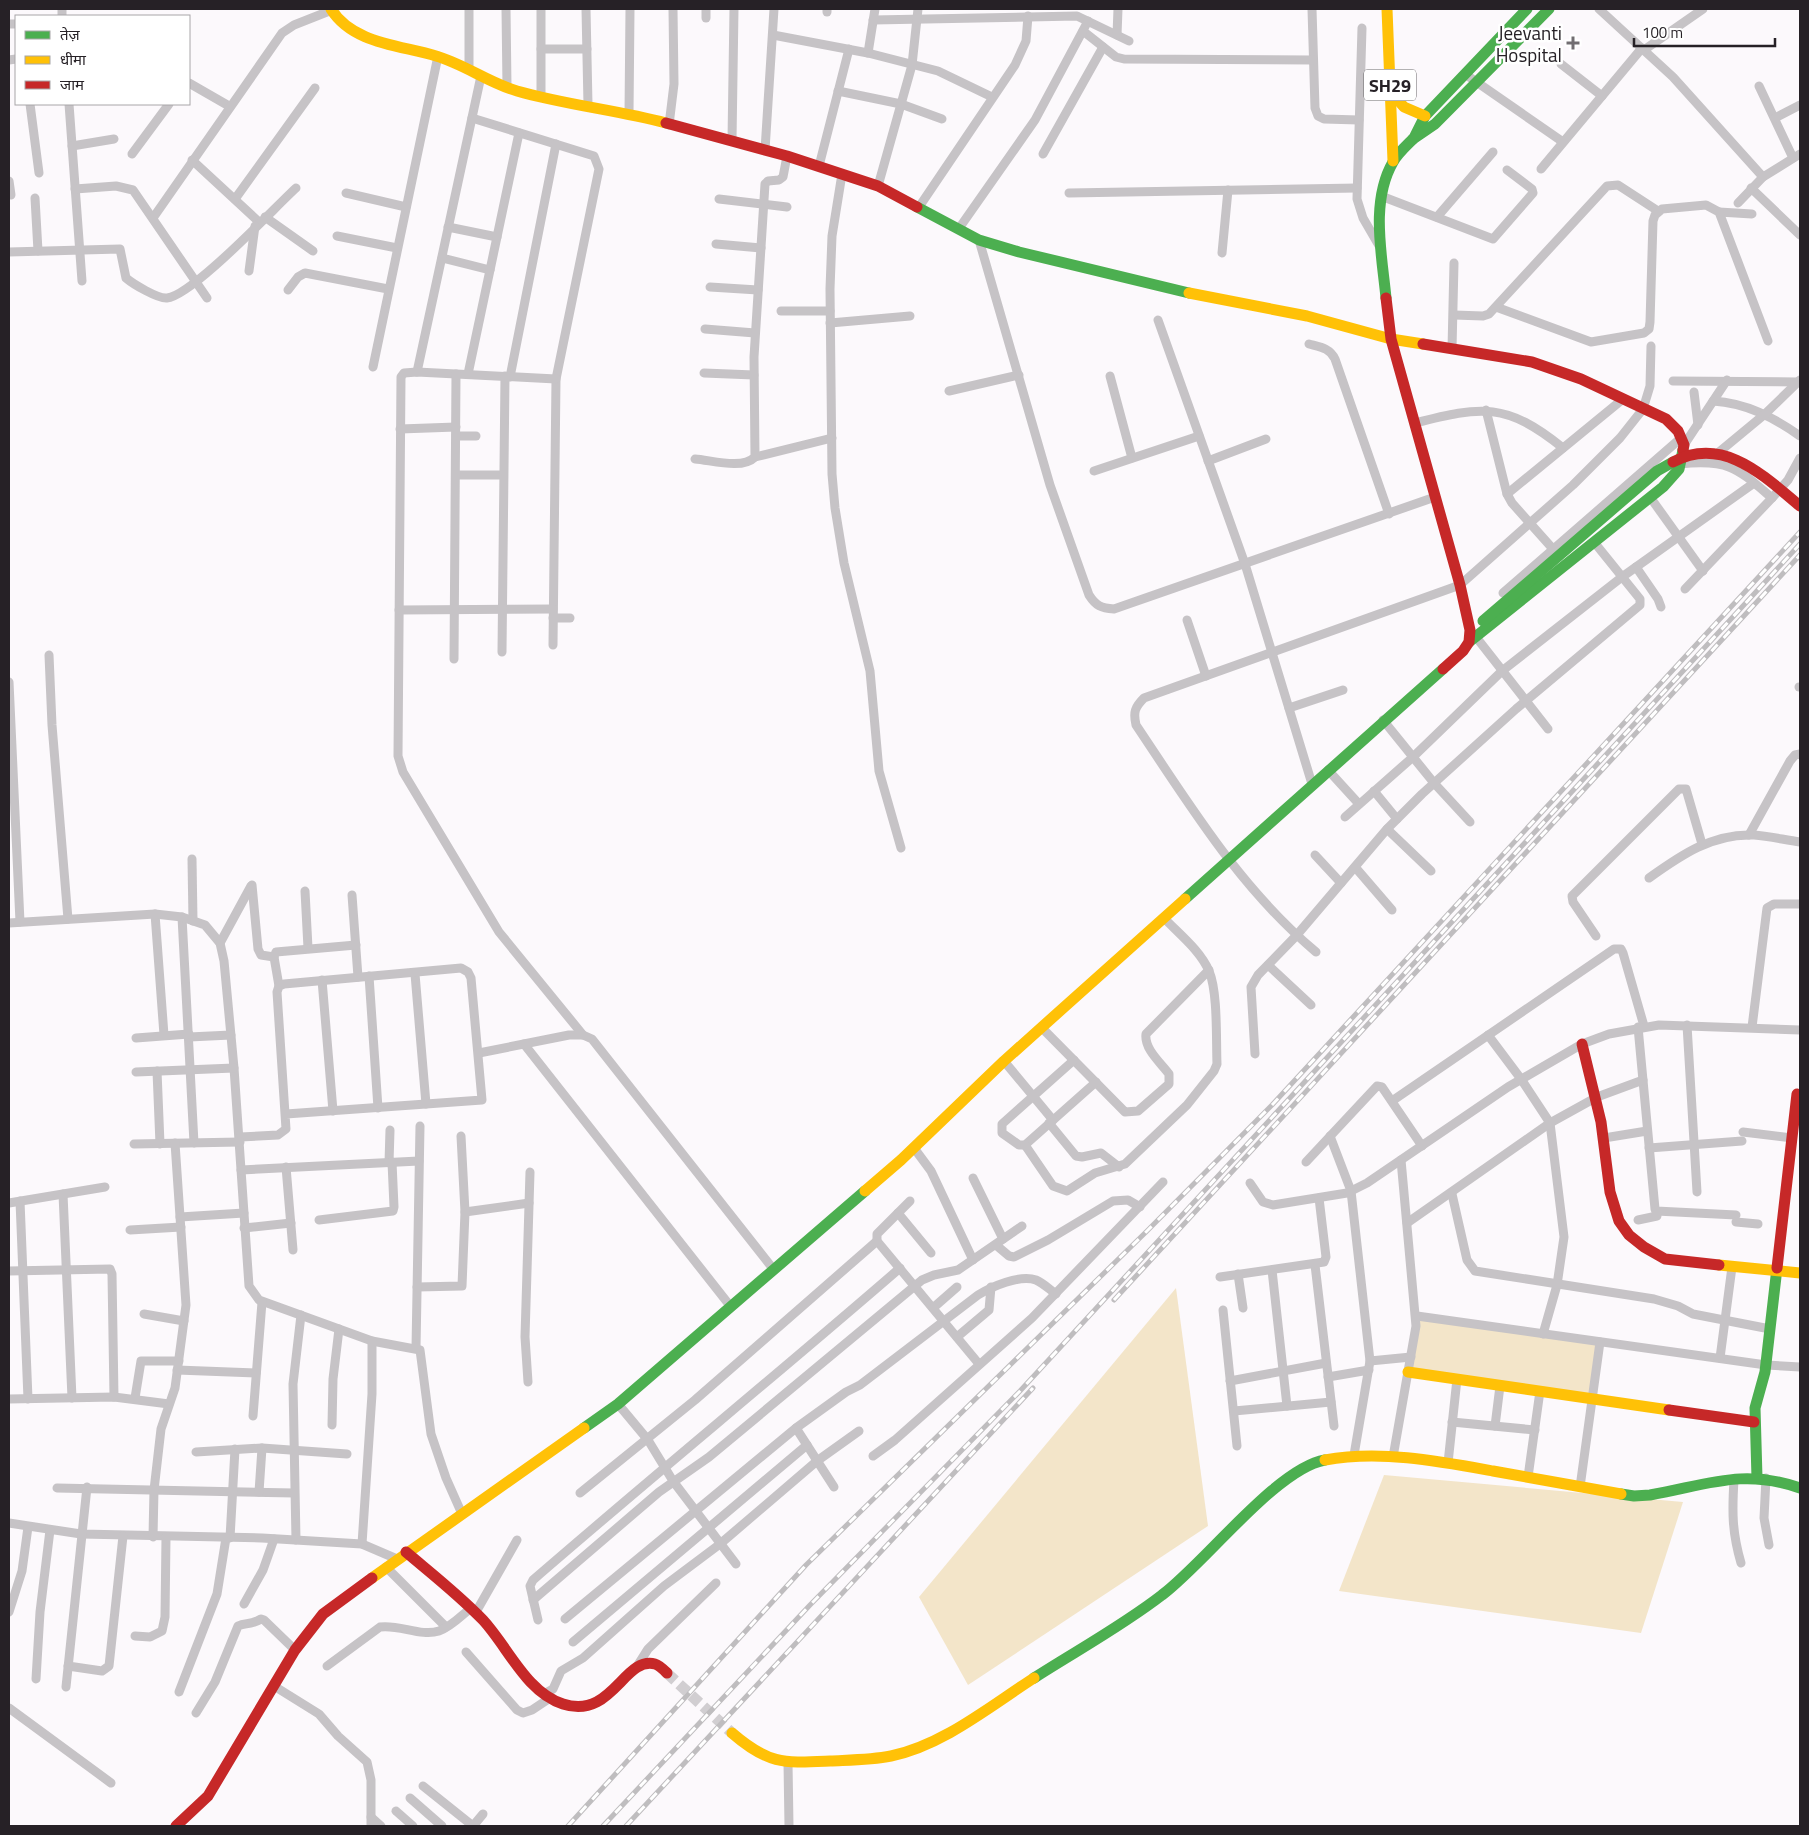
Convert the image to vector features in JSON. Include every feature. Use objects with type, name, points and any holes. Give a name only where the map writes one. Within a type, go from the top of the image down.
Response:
[{"type":"main road","points":[[332,9],[343,24],[369,38],[438,56],[507,87],[540,97],[629,113],[732,140],[878,186],[960,227],[980,240],[1019,252],[1180,291],[1307,316],[1391,339],[1532,362],[1581,378],[1666,419],[1678,431],[1683,442],[1679,469],[1650,497],[1472,636]]},
{"type":"main road","name":"SH29","points":[[1387,9],[1393,161]]},
{"type":"main road","points":[[1413,139],[1425,116],[1527,9]]},
{"type":"main road","points":[[1472,636],[1436,497],[1391,339],[1381,250],[1379,210],[1384,180],[1393,161],[1413,139],[1435,124],[1549,9]]},
{"type":"main road","points":[[1390,91],[1404,107],[1425,116]]},
{"type":"main road","points":[[176,1826],[208,1796],[295,1650],[323,1614],[402,1555],[560,1447],[618,1404],[914,1148],[1004,1061],[1383,720],[1454,661],[1483,622],[1657,471],[1672,460],[1700,452],[1718,452],[1739,458],[1800,506]]},
{"type":"main road","points":[[1582,1044],[1597,1097],[1604,1138],[1609,1196],[1614,1214],[1628,1235],[1648,1251],[1665,1259],[1800,1273]]},
{"type":"main road","points":[[1761,1478],[1754,1422],[1756,1400],[1764,1380],[1795,1140],[1798,1109],[1797,1094]]},
{"type":"main road","points":[[1408,1372],[1754,1422]]},
{"type":"main road","points":[[732,1734],[753,1751],[777,1761],[788,1763],[861,1760],[891,1756],[922,1746],[953,1730],[1163,1595],[1287,1478],[1317,1461],[1354,1454],[1394,1457],[1448,1463],[1621,1494],[1646,1495],[1734,1480],[1761,1478],[1800,1488]]},
{"type":"main road","points":[[402,1555],[474,1610],[549,1697],[572,1707],[597,1704],[606,1699],[636,1668],[650,1663],[656,1664],[667,1673]]},
{"type":"street","points":[[152,218],[282,33],[294,25],[332,9]]},
{"type":"street","points":[[469,9],[469,70]]},
{"type":"street","points":[[506,9],[507,87]]},
{"type":"street","points":[[540,97],[541,9]]},
{"type":"street","points":[[586,9],[588,105]]},
{"type":"street","points":[[629,113],[630,9]]},
{"type":"street","points":[[669,125],[674,84],[674,9]]},
{"type":"street","points":[[732,140],[734,9]]},
{"type":"street","points":[[765,150],[774,9]]},
{"type":"street","points":[[868,54],[875,9]]},
{"type":"street","points":[[878,186],[912,65],[918,9]]},
{"type":"street","points":[[1117,35],[1118,9]]},
{"type":"street","points":[[1312,9],[1315,108],[1318,116],[1324,119],[1359,120]]},
{"type":"street","points":[[1599,9],[1673,77],[1763,177]]},
{"type":"street","points":[[1541,169],[1643,49],[1703,9]]},
{"type":"street","points":[[873,20],[1028,16],[1062,12],[1088,21],[1128,41]]},
{"type":"street","points":[[919,207],[1022,52],[1026,41],[1028,16]]},
{"type":"street","points":[[960,227],[1034,120],[1088,21]]},
{"type":"street","points":[[1362,28],[1357,188],[1363,218],[1381,250]]},
{"type":"street","points":[[1083,31],[1116,56],[1124,59],[1313,60]]},
{"type":"street","points":[[773,35],[868,54],[938,71],[992,97]]},
{"type":"street","points":[[1043,154],[1103,47]]},
{"type":"street","points":[[541,49],[587,49]]},
{"type":"street","points":[[819,166],[848,50]]},
{"type":"street","points":[[372,367],[438,56]]},
{"type":"street","points":[[1561,64],[1602,96]]},
{"type":"street","points":[[1465,74],[1476,84],[1563,142]]},
{"type":"street","points":[[417,372],[481,76]]},
{"type":"street","points":[[190,84],[229,106]]},
{"type":"street","points":[[1738,203],[1763,177],[1797,156],[1774,118],[1759,86]]},
{"type":"street","points":[[234,199],[315,88]]},
{"type":"street","points":[[838,91],[901,104],[942,119]]},
{"type":"street","points":[[30,105],[39,173]]},
{"type":"street","points":[[69,105],[82,281]]},
{"type":"street","points":[[132,154],[169,105]]},
{"type":"street","points":[[1774,118],[1800,105]]},
{"type":"street","points":[[472,118],[594,156],[599,170],[556,379],[552,645]]},
{"type":"street","points":[[468,374],[519,133]]},
{"type":"street","points":[[72,146],[114,139]]},
{"type":"street","points":[[502,652],[503,475],[508,376],[556,144]]},
{"type":"street","points":[[1437,217],[1493,152]]},
{"type":"street","points":[[755,457],[755,332],[765,184],[768,180],[779,180],[783,177],[786,156]]},
{"type":"street","points":[[192,160],[260,222],[313,251]]},
{"type":"street","points":[[1381,196],[1489,239],[1496,238],[1533,193],[1532,189],[1507,170]]},
{"type":"street","points":[[842,174],[832,236],[830,311],[834,508],[844,563],[870,671],[877,762],[901,848]]},
{"type":"street","points":[[9,181],[11,195]]},
{"type":"street","points":[[1454,315],[1483,316],[1496,306],[1607,186],[1618,184],[1658,211],[1706,204],[1719,212],[1752,214]]},
{"type":"street","points":[[75,189],[126,186],[133,190],[207,298]]},
{"type":"street","points":[[9,252],[120,249],[126,278],[160,297],[173,296],[196,282],[296,188]]},
{"type":"street","points":[[1069,193],[1357,188]]},
{"type":"street","points":[[1752,188],[1800,235]]},
{"type":"street","points":[[1222,253],[1228,190]]},
{"type":"street","points":[[346,193],[406,207]]},
{"type":"street","points":[[35,198],[38,251]]},
{"type":"street","points":[[719,199],[788,207]]},
{"type":"street","points":[[1496,306],[1591,342],[1644,333],[1649,329],[1650,322],[1652,221],[1658,211]]},
{"type":"street","points":[[1719,212],[1768,341]]},
{"type":"street","points":[[249,271],[260,222]]},
{"type":"street","points":[[448,227],[497,237]]},
{"type":"street","points":[[337,236],[397,248]]},
{"type":"street","points":[[980,240],[1050,485],[1089,595],[1095,604],[1103,608],[1114,609],[1436,497]]},
{"type":"street","points":[[716,244],[761,248]]},
{"type":"street","points":[[442,258],[490,270]]},
{"type":"street","points":[[1452,349],[1454,263]]},
{"type":"street","points":[[288,290],[298,277],[305,273],[388,289]]},
{"type":"street","points":[[710,287],[758,290]]},
{"type":"street","points":[[781,311],[830,311]]},
{"type":"street","points":[[830,323],[910,316]]},
{"type":"street","points":[[1158,320],[1245,564],[1312,784]]},
{"type":"street","points":[[705,329],[755,332]]},
{"type":"street","points":[[1309,344],[1324,348],[1332,353],[1335,359],[1389,514]]},
{"type":"street","points":[[1316,952],[1273,914],[1227,860],[1136,725],[1133,714],[1136,706],[1144,698],[1460,585],[1573,485],[1620,438],[1643,409],[1650,386],[1651,346]]},
{"type":"street","points":[[556,379],[417,372],[404,373],[401,377],[398,756],[403,772],[499,932],[583,1035]]},
{"type":"street","points":[[704,373],[754,375]]},
{"type":"street","points":[[454,659],[456,610],[456,374]]},
{"type":"street","points":[[949,391],[1019,375]]},
{"type":"street","points":[[1110,376],[1132,458]]},
{"type":"street","points":[[1503,593],[1553,549],[1683,442],[1698,425],[1727,380]]},
{"type":"street","points":[[1673,381],[1799,381]]},
{"type":"street","points":[[1707,462],[1766,414],[1799,381]]},
{"type":"street","points":[[1694,392],[1698,425]]},
{"type":"street","points":[[1507,494],[1623,399]]},
{"type":"street","points":[[1713,401],[1736,404],[1766,414],[1800,436]]},
{"type":"street","points":[[1486,410],[1507,494],[1512,503],[1553,549]]},
{"type":"street","points":[[1415,423],[1454,413],[1486,410],[1512,415],[1528,422],[1563,448]]},
{"type":"street","points":[[400,429],[456,432],[476,436]]},
{"type":"street","points":[[1094,470],[1199,436]]},
{"type":"street","points":[[695,459],[742,464],[755,457],[832,438]]},
{"type":"street","points":[[1208,461],[1266,440]]},
{"type":"street","points":[[1685,589],[1788,480],[1800,458]]},
{"type":"street","points":[[1680,464],[1707,462],[1729,465],[1772,498]]},
{"type":"street","points":[[456,475],[503,475]]},
{"type":"street","points":[[1345,817],[1413,757],[1502,672],[1622,577],[1754,483]]},
{"type":"street","points":[[1650,497],[1703,571]]},
{"type":"street","points":[[1255,1054],[1251,987],[1253,981],[1296,936],[1387,829],[1434,783],[1525,701],[1640,604],[1640,599],[1594,542]]},
{"type":"street","points":[[1636,567],[1658,599],[1660,608]]},
{"type":"street","points":[[399,610],[502,610],[553,614],[570,618]]},
{"type":"street","points":[[1187,620],[1206,676]]},
{"type":"street","points":[[1472,636],[1548,729]]},
{"type":"street","points":[[49,655],[52,724],[68,919]]},
{"type":"street","points":[[9,682],[20,922]]},
{"type":"street","points":[[1289,708],[1343,690]]},
{"type":"street","points":[[1383,720],[1434,783],[1470,822]]},
{"type":"street","points":[[1749,835],[1790,761],[1795,754],[1800,754]]},
{"type":"street","points":[[1328,770],[1359,804]]},
{"type":"street","points":[[1596,936],[1573,902],[1572,896],[1679,788],[1686,789],[1702,844]]},
{"type":"street","points":[[1374,791],[1397,820]]},
{"type":"street","points":[[1387,829],[1431,871]]},
{"type":"street","points":[[1648,878],[1675,859],[1702,844],[1749,835],[1800,842]]},
{"type":"street","points":[[1314,855],[1341,883]]},
{"type":"street","points":[[192,859],[193,921]]},
{"type":"street","points":[[1355,867],[1392,910]]},
{"type":"street","points":[[220,943],[252,885],[258,949],[261,954],[274,957]]},
{"type":"street","points":[[304,891],[308,948]]},
{"type":"street","points":[[352,895],[358,977]]},
{"type":"street","points":[[1752,1027],[1767,908],[1774,904],[1800,904]]},
{"type":"street","points":[[155,914],[164,1036]]},
{"type":"street","points":[[9,923],[155,914],[182,917],[205,925],[220,943],[224,961],[234,1068],[249,1286],[253,1294],[262,1302],[372,1341],[416,1348],[422,1353],[431,1434],[446,1478],[462,1514]]},
{"type":"street","points":[[182,917],[194,1143]]},
{"type":"street","points":[[1024,1145],[1053,1186],[1067,1191],[1095,1173],[1119,1167],[1187,1105],[1214,1071],[1216,1064],[1214,994],[1209,970],[1192,948],[1164,918]]},
{"type":"street","points":[[134,1144],[240,1140],[284,1133],[286,1129],[286,1114],[277,992],[279,986],[274,957],[276,952],[285,949],[356,945]]},
{"type":"street","points":[[1392,1101],[1618,948],[1623,954],[1641,1027],[1647,1131],[1656,1211],[1656,1216],[1638,1220]]},
{"type":"street","points":[[1268,965],[1311,1005]]},
{"type":"street","points":[[279,986],[322,980],[415,974],[461,968],[468,972],[471,978],[482,1052],[482,1100],[286,1114]]},
{"type":"street","points":[[1042,1028],[1126,1112],[1138,1111],[1170,1084],[1170,1074],[1148,1048],[1145,1040],[1146,1034],[1209,970]]},
{"type":"street","points":[[415,974],[426,1104]]},
{"type":"street","points":[[369,976],[378,1108]]},
{"type":"street","points":[[322,980],[333,1111]]},
{"type":"street","points":[[1687,1025],[1697,1192]]},
{"type":"street","points":[[1250,1183],[1266,1204],[1318,1198],[1352,1191],[1522,1079],[1582,1044],[1609,1034],[1641,1027],[1687,1025],[1800,1030]]},
{"type":"street","points":[[136,1038],[231,1035]]},
{"type":"street","points":[[482,1052],[583,1035],[592,1038],[774,1270]]},
{"type":"street","points":[[1488,1035],[1522,1079],[1550,1123],[1564,1224],[1557,1285],[1543,1334]]},
{"type":"street","points":[[524,1044],[731,1307]]},
{"type":"street","points":[[1074,1060],[1000,1128],[1002,1133],[1019,1145],[1024,1145],[1096,1082]]},
{"type":"street","points":[[1004,1061],[1033,1096],[1076,1156],[1082,1157],[1101,1153],[1119,1167]]},
{"type":"street","points":[[136,1072],[234,1068]]},
{"type":"street","points":[[157,1071],[160,1144]]},
{"type":"street","points":[[1407,1223],[1452,1194],[1550,1123],[1597,1097],[1643,1080]]},
{"type":"street","points":[[1306,1162],[1377,1086],[1382,1087],[1422,1146]]},
{"type":"street","points":[[416,1348],[420,1126]]},
{"type":"street","points":[[319,1220],[392,1211],[394,1208],[390,1130]]},
{"type":"street","points":[[1604,1138],[1647,1131]]},
{"type":"street","points":[[417,1287],[462,1286],[464,1212],[461,1136]]},
{"type":"street","points":[[1330,1136],[1352,1191],[1369,1366],[1354,1454]]},
{"type":"street","points":[[1649,1148],[1694,1144],[1743,1136],[1795,1140]]},
{"type":"street","points":[[153,1537],[154,1490],[161,1429],[174,1388],[184,1321],[186,1284],[175,1143]]},
{"type":"street","points":[[914,1148],[931,1171],[973,1260]]},
{"type":"street","points":[[1394,1457],[1417,1316],[1401,1160]]},
{"type":"street","points":[[241,1170],[420,1161]]},
{"type":"street","points":[[286,1167],[293,1250]]},
{"type":"street","points":[[528,1382],[525,1337],[530,1172]]},
{"type":"street","points":[[973,1178],[999,1242],[1009,1256],[1014,1257],[1048,1240],[1113,1201],[1128,1200],[1140,1206]]},
{"type":"street","points":[[872,1456],[895,1440],[1056,1294],[1163,1182]]},
{"type":"street","points":[[9,1203],[105,1187]]},
{"type":"street","points":[[63,1194],[72,1398]]},
{"type":"street","points":[[1452,1194],[1467,1260],[1475,1271],[1654,1299],[1678,1306],[1693,1314],[1770,1329]]},
{"type":"street","points":[[1220,1277],[1315,1265],[1324,1262],[1326,1257],[1318,1198]]},
{"type":"street","points":[[20,1201],[28,1399]]},
{"type":"street","points":[[910,1201],[877,1234],[878,1241],[979,1364]]},
{"type":"street","points":[[464,1212],[529,1203]]},
{"type":"street","points":[[1656,1211],[1736,1219],[1758,1224]]},
{"type":"street","points":[[898,1212],[931,1253]]},
{"type":"street","points":[[130,1230],[244,1214]]},
{"type":"street","points":[[244,1228],[291,1223]]},
{"type":"street","points":[[533,1600],[673,1481],[709,1457],[915,1286],[934,1275],[958,1270],[1022,1226]]},
{"type":"street","points":[[580,1493],[648,1440],[772,1335],[878,1241]]},
{"type":"street","points":[[1315,1265],[1334,1426]]},
{"type":"street","points":[[1720,1358],[1732,1267]]},
{"type":"street","points":[[538,1620],[530,1586],[533,1580],[664,1466],[785,1368],[900,1268]]},
{"type":"street","points":[[9,1271],[110,1269],[112,1274],[114,1397]]},
{"type":"street","points":[[1272,1270],[1287,1406]]},
{"type":"street","points":[[1238,1274],[1243,1308]]},
{"type":"street","points":[[565,1619],[796,1428],[846,1392],[860,1385],[991,1287],[1031,1279],[1038,1281],[1056,1294]]},
{"type":"street","points":[[933,1308],[957,1287]]},
{"type":"street","points":[[957,1337],[989,1310],[991,1287]]},
{"type":"street","points":[[253,1416],[262,1302]]},
{"type":"street","points":[[1223,1310],[1237,1446]]},
{"type":"street","points":[[144,1314],[184,1321]]},
{"type":"street","points":[[296,1540],[293,1384],[301,1316]]},
{"type":"street","points":[[1417,1316],[1766,1365],[1800,1367]]},
{"type":"street","points":[[332,1425],[333,1379],[339,1329]]},
{"type":"street","points":[[362,1544],[372,1394],[372,1341]]},
{"type":"street","points":[[1580,1487],[1600,1342]]},
{"type":"street","points":[[1328,1377],[1411,1357]]},
{"type":"street","points":[[135,1398],[141,1361],[256,1373]]},
{"type":"street","points":[[1230,1381],[1326,1363]]},
{"type":"street","points":[[1448,1463],[1457,1379]]},
{"type":"street","points":[[1495,1426],[1500,1386]]},
{"type":"street","points":[[1528,1477],[1540,1391]]},
{"type":"street","points":[[9,1399],[114,1397],[135,1398],[169,1404]]},
{"type":"street","points":[[1234,1411],[1331,1402]]},
{"type":"street","points":[[618,1404],[648,1440],[673,1481],[736,1564]]},
{"type":"street","points":[[1452,1422],[1534,1430]]},
{"type":"street","points":[[796,1428],[834,1487]]},
{"type":"street","points":[[466,1652],[517,1710],[522,1713],[532,1710],[549,1697],[562,1670],[583,1658],[664,1586],[720,1544],[817,1461],[859,1431]]},
{"type":"street","points":[[573,1642],[807,1445]]},
{"type":"street","points":[[259,1492],[262,1448]]},
{"type":"street","points":[[196,1452],[262,1448],[346,1454]]},
{"type":"street","points":[[179,1692],[217,1594],[228,1538],[235,1449]]},
{"type":"street","points":[[1761,1478],[1764,1518],[1769,1545]]},
{"type":"street","points":[[1734,1480],[1732,1531],[1741,1562]]},
{"type":"street","points":[[56,1488],[87,1487],[294,1493]]},
{"type":"street","points":[[66,1687],[87,1487]]},
{"type":"street","points":[[9,1523],[81,1534],[274,1539],[362,1544],[402,1555]]},
{"type":"street","points":[[9,1612],[22,1572],[28,1527]]},
{"type":"street","points":[[36,1679],[40,1612],[50,1530]]},
{"type":"street","points":[[68,1666],[102,1671],[109,1666],[123,1536]]},
{"type":"street","points":[[134,1636],[150,1637],[162,1631],[165,1617],[166,1537]]},
{"type":"street","points":[[244,1604],[263,1570],[274,1539]]},
{"type":"street","points":[[327,1666],[380,1627],[387,1626],[430,1632],[446,1627],[474,1610],[517,1540]]},
{"type":"street","points":[[386,1567],[446,1627]]},
{"type":"street","points":[[636,1668],[648,1650],[716,1582]]},
{"type":"street","points":[[196,1713],[218,1676],[238,1626],[252,1624],[261,1619],[264,1620],[295,1650]]},
{"type":"street","points":[[274,1686],[325,1718],[334,1732],[363,1758],[369,1767],[371,1822],[381,1826]]},
{"type":"street","points":[[9,1708],[112,1783]]},
{"type":"street","points":[[788,1763],[789,1826]]},
{"type":"street","points":[[423,1786],[473,1826],[483,1814]]},
{"type":"street","points":[[410,1798],[442,1826]]},
{"type":"street","points":[[396,1811],[412,1826]]},
{"type":"shaded area","points":[[1176,1288],[1208,1526],[968,1685],[919,1597]]},
{"type":"shaded area","points":[[1417,1316],[1600,1342],[1592,1399],[1408,1372]]},
{"type":"shaded area","points":[[1384,1475],[1683,1502],[1641,1633],[1339,1591]]},
{"type":"tunnel","points":[[667,1673],[732,1733]]},
{"type":"railway","points":[[568,1826],[806,1565],[1147,1231],[1272,1105],[1800,532]]},
{"type":"railway","points":[[603,1826],[810,1605],[1020,1391],[1800,544]]},
{"type":"railway","points":[[1114,1300],[1800,555]]},
{"type":"railway","points":[[626,1826],[1033,1388]]},
{"type":"traffic: fast","points":[[1415,136],[1425,116],[1527,9]]},
{"type":"traffic: fast","points":[[1413,139],[1435,124],[1549,9]]},
{"type":"traffic: fast","points":[[1386,298],[1379,229],[1382,194],[1393,162],[1413,139]]},
{"type":"traffic: fast","points":[[917,207],[979,240],[1019,252],[1189,293]]},
{"type":"traffic: fast","points":[[1469,642],[1663,487],[1679,469],[1683,450]]},
{"type":"traffic: fast","points":[[1483,621],[1657,471],[1673,462]]},
{"type":"traffic: fast","points":[[1185,899],[1443,669]]},
{"type":"traffic: fast","points":[[584,1428],[618,1404],[865,1191]]},
{"type":"traffic: fast","points":[[1757,1478],[1755,1408],[1765,1372],[1777,1268]]},
{"type":"traffic: fast","points":[[1034,1678],[1115,1628],[1162,1595],[1179,1581],[1263,1498],[1285,1480],[1306,1467],[1325,1460]]},
{"type":"traffic: fast","points":[[1621,1494],[1634,1496],[1650,1495],[1707,1483],[1743,1479],[1761,1479],[1800,1488]]},
{"type":"traffic: slow","points":[[331,9],[340,21],[364,36],[378,42],[446,59],[507,88],[554,100],[666,123]]},
{"type":"traffic: slow","points":[[1387,9],[1393,161]]},
{"type":"traffic: slow","points":[[1390,91],[1404,107],[1425,116]]},
{"type":"traffic: slow","points":[[1189,293],[1307,316],[1391,339],[1423,344]]},
{"type":"traffic: slow","points":[[865,1191],[901,1160],[1004,1061],[1185,899]]},
{"type":"traffic: slow","points":[[1719,1265],[1800,1273]]},
{"type":"traffic: slow","points":[[1408,1372],[1669,1410]]},
{"type":"traffic: slow","points":[[372,1578],[584,1428]]},
{"type":"traffic: slow","points":[[1325,1460],[1367,1456],[1409,1458],[1621,1494]]},
{"type":"traffic: slow","points":[[732,1733],[756,1751],[778,1760],[814,1762],[860,1760],[891,1756],[910,1751],[947,1734],[983,1713],[1034,1678]]},
{"type":"traffic: jam","points":[[666,123],[787,156],[878,186],[917,207]]},
{"type":"traffic: jam","points":[[1386,298],[1391,339],[1460,585],[1470,630],[1469,642],[1463,651],[1443,669]]},
{"type":"traffic: jam","points":[[1423,344],[1532,362],[1581,379],[1666,419],[1678,431],[1684,445],[1683,450]]},
{"type":"traffic: jam","points":[[1673,462],[1691,455],[1709,453],[1726,456],[1757,472],[1800,506]]},
{"type":"traffic: jam","points":[[1582,1044],[1601,1122],[1610,1192],[1619,1221],[1629,1235],[1644,1247],[1665,1259],[1719,1265]]},
{"type":"traffic: jam","points":[[1777,1268],[1797,1094]]},
{"type":"traffic: jam","points":[[1669,1410],[1754,1422]]},
{"type":"traffic: jam","points":[[406,1552],[455,1593],[483,1620],[518,1668],[538,1690],[550,1698],[563,1704],[580,1707],[594,1703],[605,1696],[634,1669],[644,1664],[655,1664],[667,1673]]},
{"type":"traffic: jam","points":[[176,1826],[208,1796],[295,1650],[323,1614],[372,1578]]},
{"type":"place","name":"Jeevanti Hospital","points":[[1573,43]]}]
